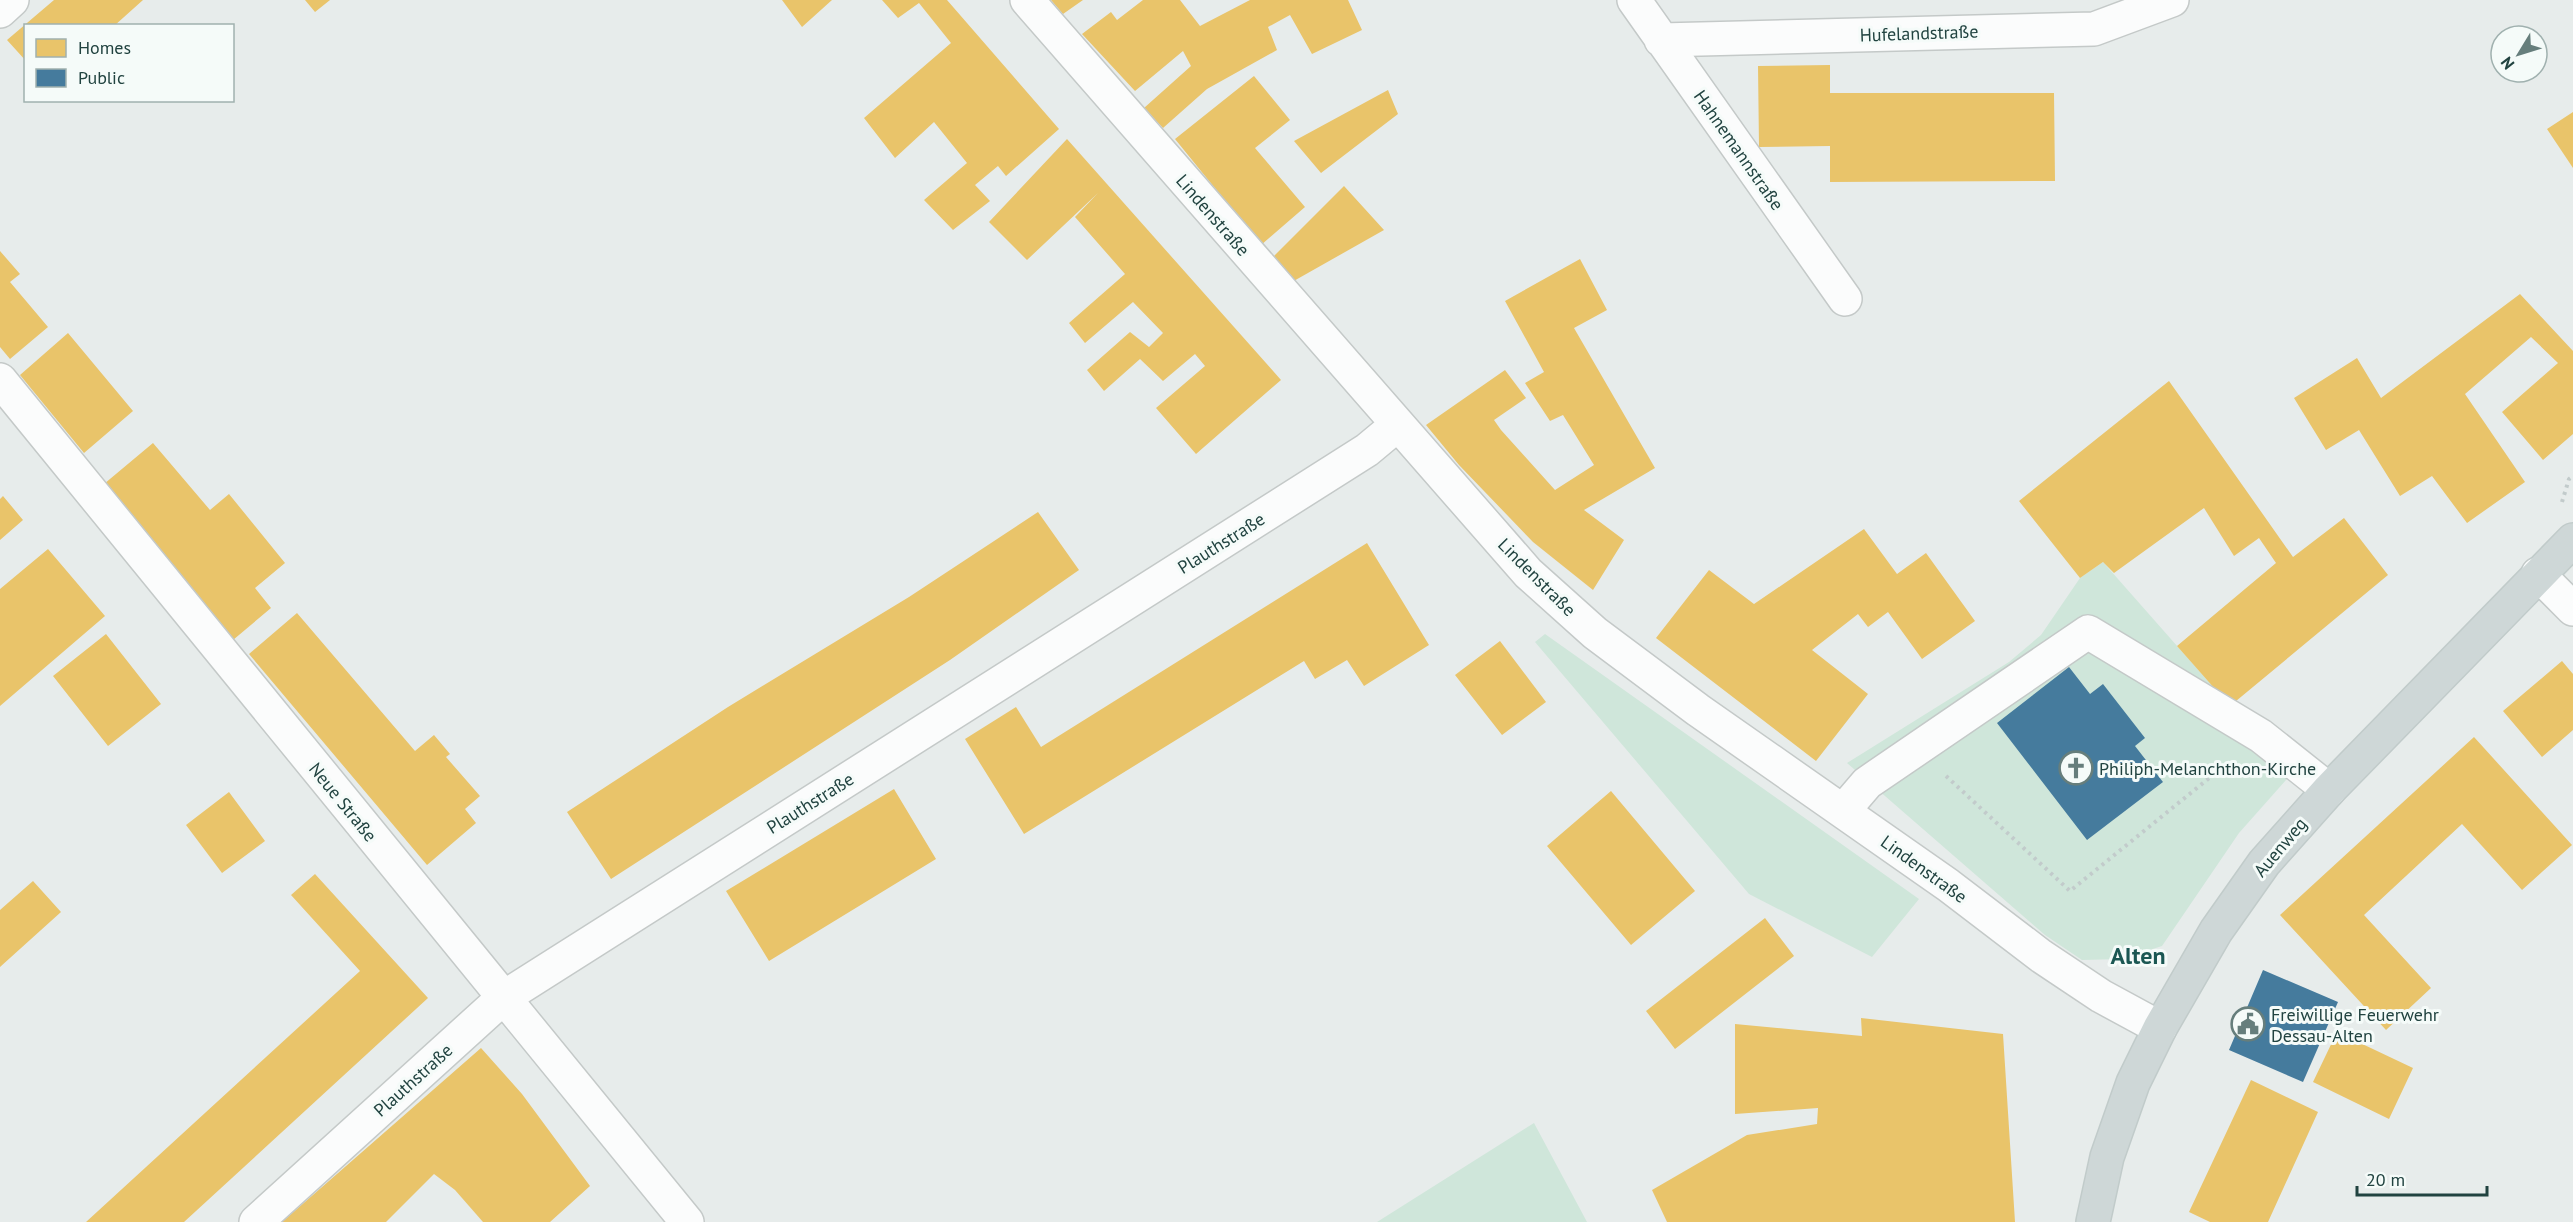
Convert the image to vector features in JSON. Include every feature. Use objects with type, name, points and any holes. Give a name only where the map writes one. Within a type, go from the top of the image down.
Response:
[{"type":"main road","name":"Auenweg","points":[[2093,1222],[2107,1157],[2133,1083],[2160,1028],[2216,931],[2264,863],[2329,790],[2573,540]]},
{"type":"street","points":[[0,11],[12,0]]},
{"type":"street","name":"Lindenstraße","points":[[1027,0],[1528,573],[1595,633],[1698,710],[1948,885],[2041,956],[2101,996],[2160,1028]]},
{"type":"street","name":"Hahnemannstraße","points":[[1634,0],[1845,299]]},
{"type":"street","name":"Hufelandstraße","points":[[1662,40],[2094,29],[2172,0]]},
{"type":"street","name":"Neue Straße","points":[[0,380],[687,1222]]},
{"type":"street","name":"Plauthstraße","points":[[256,1222],[503,998],[1357,456],[1397,425]]},
{"type":"street","points":[[2538,574],[2573,609]]},
{"type":"street","points":[[1843,811],[1868,783],[2088,632],[2261,736],[2329,790]]},
{"type":"path","points":[[1917,749],[2070,891],[2261,736]]},
{"type":"green space","points":[[2103,562],[2230,706],[2293,772],[2239,833],[2162,946],[2122,959],[2082,960],[2045,935],[1847,763],[2009,662],[2041,635],[2080,578]]},
{"type":"green space","points":[[1545,634],[1919,899],[1872,957],[1749,894],[1535,642]]},
{"type":"green space","points":[[1534,1123],[1587,1222],[1377,1222]]},
{"type":"building: Homes","points":[[54,0],[143,0],[116,24],[26,24]]},
{"type":"building: Homes","points":[[305,0],[330,0],[315,12]]},
{"type":"building: Homes","points":[[782,0],[832,0],[802,27]]},
{"type":"building: Homes","points":[[882,0],[947,0],[1059,129],[1006,176],[998,166],[975,185],[990,201],[953,230],[924,200],[967,163],[934,122],[895,158],[864,118],[951,43],[919,3],[898,18]]},
{"type":"building: Homes","points":[[1051,0],[1083,0],[1063,14]]},
{"type":"building: Homes","points":[[1143,0],[1180,0],[1200,26],[1250,0],[1348,0],[1362,30],[1312,54],[1290,15],[1268,27],[1277,50],[1207,89],[1163,128],[1144,108],[1191,66],[1183,51],[1135,91],[1082,34],[1111,12],[1117,20]]},
{"type":"building: Homes","points":[[24,26],[24,59],[7,40]]},
{"type":"building: Homes","points":[[1830,65],[1830,93],[2054,93],[2055,181],[1830,182],[1830,146],[1759,147],[1758,66]]},
{"type":"building: Homes","points":[[1254,76],[1290,120],[1255,148],[1305,207],[1261,245],[1175,139]]},
{"type":"building: Homes","points":[[1388,90],[1398,114],[1321,173],[1294,141]]},
{"type":"building: Homes","points":[[2573,112],[2573,168],[2547,129]]},
{"type":"building: Homes","points":[[1067,139],[1281,380],[1196,454],[1156,408],[1205,366],[1195,354],[1163,381],[1140,359],[1104,391],[1087,370],[1130,332],[1149,347],[1163,333],[1133,302],[1085,343],[1069,323],[1125,274],[1075,217],[1098,193],[1027,260],[989,222]]},
{"type":"building: Homes","points":[[1344,186],[1384,230],[1292,282],[1271,259]]},
{"type":"building: Homes","points":[[0,251],[20,274],[10,282],[48,327],[10,359],[0,347]]},
{"type":"building: Homes","points":[[1580,259],[1607,310],[1574,328],[1655,468],[1584,510],[1624,540],[1593,590],[1533,542],[1459,465],[1426,425],[1505,370],[1526,398],[1494,420],[1555,490],[1594,465],[1563,415],[1550,421],[1525,383],[1544,372],[1505,301]]},
{"type":"building: Homes","points":[[2520,294],[2573,351],[2573,434],[2543,460],[2502,412],[2558,363],[2531,337],[2465,394],[2525,482],[2467,523],[2432,476],[2400,496],[2359,430],[2326,450],[2294,398],[2357,358],[2381,398]]},
{"type":"building: Homes","points":[[68,333],[133,411],[84,453],[20,375]]},
{"type":"building: Homes","points":[[2169,381],[2293,557],[2344,518],[2388,575],[2230,706],[2177,646],[2276,563],[2259,538],[2234,556],[2204,508],[2114,573],[2103,562],[2080,578],[2019,501]]},
{"type":"building: Homes","points":[[153,443],[210,510],[229,494],[285,563],[255,588],[271,608],[233,640],[104,484]]},
{"type":"building: Homes","points":[[3,496],[23,520],[0,540],[0,499]]},
{"type":"building: Homes","points":[[1038,512],[1079,570],[950,660],[611,879],[567,812],[728,707],[909,597]]},
{"type":"building: Homes","points":[[1864,529],[1897,574],[1926,553],[1975,621],[1922,659],[1888,612],[1868,627],[1858,614],[1812,650],[1868,694],[1816,761],[1656,638],[1709,570],[1754,604]]},
{"type":"building: Homes","points":[[1367,543],[1429,645],[1364,686],[1347,660],[1315,679],[1304,661],[1024,834],[965,739],[1016,707],[1041,747]]},
{"type":"building: Homes","points":[[48,549],[105,616],[0,706],[0,589]]},
{"type":"building: Homes","points":[[297,613],[415,751],[434,735],[450,754],[446,757],[480,796],[465,809],[476,823],[427,865],[249,654]]},
{"type":"building: Homes","points":[[106,634],[161,704],[108,746],[53,676]]},
{"type":"building: Homes","points":[[1500,641],[1546,702],[1502,735],[1455,675]]},
{"type":"building: Homes","points":[[2562,661],[2573,674],[2573,730],[2542,757],[2503,711]]},
{"type":"building: Homes","points":[[2474,737],[2572,845],[2522,890],[2462,824],[2364,915],[2431,988],[2386,1030],[2280,915]]},
{"type":"building: Homes","points":[[894,789],[936,859],[769,961],[726,891]]},
{"type":"building: Homes","points":[[1611,791],[1695,891],[1631,945],[1547,846]]},
{"type":"building: Homes","points":[[229,792],[265,841],[222,873],[186,825]]},
{"type":"building: Homes","points":[[315,874],[428,998],[184,1222],[86,1222],[360,971],[291,895]]},
{"type":"building: Homes","points":[[33,881],[61,912],[0,967],[0,910]]},
{"type":"building: Homes","points":[[1765,918],[1794,956],[1675,1049],[1646,1011]]},
{"type":"building: Homes","points":[[1861,1018],[2003,1034],[2015,1222],[1667,1222],[1652,1190],[1747,1135],[1817,1124],[1818,1108],[1735,1114],[1735,1024],[1862,1036]]},
{"type":"building: Homes","points":[[2337,1032],[2413,1068],[2389,1119],[2313,1082]]},
{"type":"building: Homes","points":[[481,1048],[522,1094],[590,1186],[550,1222],[483,1222],[455,1190],[434,1174],[386,1222],[282,1222]]},
{"type":"building: Homes","points":[[2251,1080],[2318,1112],[2268,1222],[2210,1222],[2189,1212]]},
{"type":"building: Public","points":[[2069,667],[2090,694],[2103,684],[2145,738],[2135,746],[2163,782],[2087,840],[1997,723]]},
{"type":"building: Public","points":[[2263,970],[2338,1002],[2303,1082],[2229,1050]]},
{"type":"place","name":"Philiph-Melanchthon-Kirche","points":[[2076,768]]},
{"type":"place","name":"Freiwillige Feuerwehr Dessau-Alten","points":[[2248,1024]]},
{"type":"district","name":"Alten","points":[[2138,955]]}]
